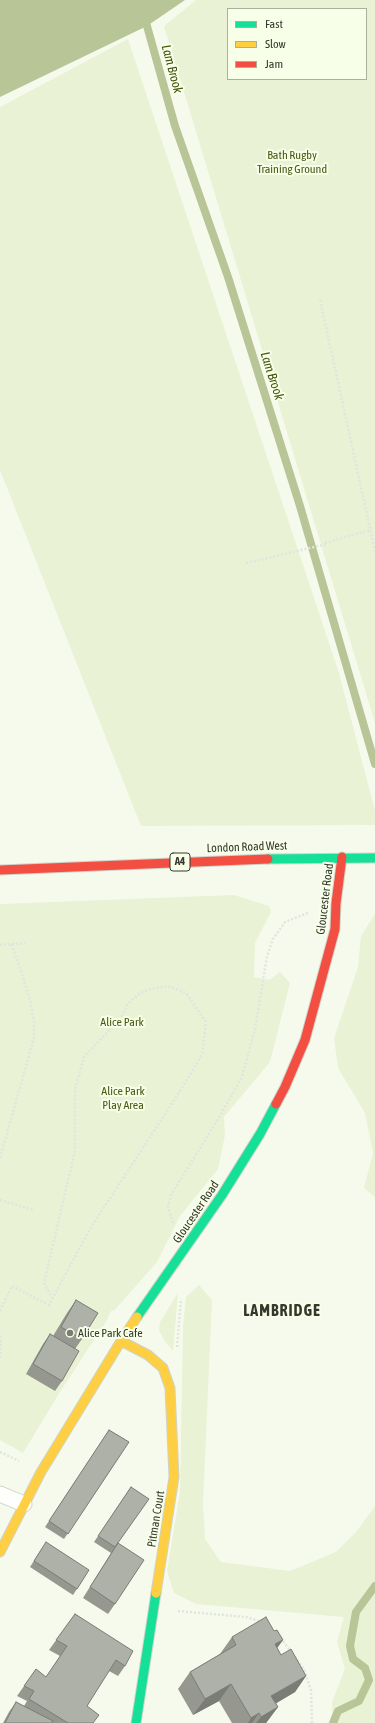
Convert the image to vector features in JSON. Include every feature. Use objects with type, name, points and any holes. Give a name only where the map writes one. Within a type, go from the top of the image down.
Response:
[{"type":"main road","name":"London Road West","points":[[0,870],[250,859],[342,857],[375,858]]},
{"type":"main road","name":"Gloucester Road","points":[[0,1552],[41,1472],[121,1341],[222,1195],[260,1134],[288,1080],[304,1040],[335,929],[336,903],[342,857]]},
{"type":"main road","name":"Pitman Court","points":[[121,1341],[148,1355],[163,1368],[170,1388],[174,1469],[152,1628],[136,1723]]},
{"type":"lane","points":[[0,1494],[24,1504]]},
{"type":"path","points":[[320,300],[375,551]]},
{"type":"path","points":[[246,563],[325,544],[370,530]]},
{"type":"path","points":[[184,1250],[168,1207],[171,1194],[220,1116],[242,1077],[255,1029],[267,956],[272,938],[285,922],[336,903]]},
{"type":"path","points":[[0,945],[25,943]]},
{"type":"path","points":[[0,1158],[34,1038],[34,1022],[30,1000],[11,944]]},
{"type":"path","points":[[0,1311],[12,1286],[49,1305],[90,1229],[202,1055],[206,1022],[186,993],[168,986],[151,989],[140,993],[127,1006],[121,1018],[84,1057],[75,1089],[75,1151],[44,1283],[52,1298]]},
{"type":"path","points":[[0,1200],[34,1210]]},
{"type":"path","points":[[176,1352],[181,1297]]},
{"type":"path","points":[[0,1336],[0,1360]]},
{"type":"path","points":[[190,1611],[246,1617],[262,1622],[268,1627]]},
{"type":"path","points":[[279,1635],[304,1669],[311,1690],[312,1723]]},
{"type":"green space","name":"Bath Rugby Training Ground","points":[[196,0],[375,0],[375,723],[164,26]]},
{"type":"green space","points":[[128,39],[339,673],[375,811],[375,825],[141,826],[0,470],[0,107]]},
{"type":"green space","name":"Alice Park","points":[[234,895],[269,906],[271,912],[255,943],[254,977],[269,980],[280,972],[290,983],[270,1062],[224,1117],[225,1135],[218,1169],[180,1216],[157,1262],[114,1311],[111,1311],[107,1320],[60,1392],[23,1453],[0,1440],[0,904]]},
{"type":"green space","points":[[375,914],[375,1197],[364,1188],[373,1153],[365,1113],[338,1068],[334,1038],[358,967],[361,936]]},
{"type":"green space","points":[[199,1285],[212,1300],[203,1502],[205,1539],[221,1562],[290,1571],[336,1552],[356,1532],[375,1506],[375,1723],[332,1723],[332,1702],[345,1669],[337,1642],[344,1617],[196,1604],[174,1593],[167,1571],[180,1492],[183,1327],[186,1297]]},
{"type":"green space","points":[[178,1293],[173,1351],[164,1340],[159,1330],[160,1322]]},
{"type":"shaded area","points":[[0,0],[185,0],[147,26],[0,97]]},
{"type":"building","points":[[76,1300],[98,1313],[82,1339],[61,1327]]},
{"type":"building","points":[[50,1334],[79,1351],[62,1381],[33,1364]]},
{"type":"building","points":[[109,1430],[129,1442],[68,1534],[49,1521]]},
{"type":"building","points":[[131,1487],[149,1499],[115,1547],[98,1536]]},
{"type":"building","points":[[46,1542],[89,1570],[77,1589],[34,1561]]},
{"type":"building","points":[[118,1543],[144,1560],[115,1604],[90,1587]]},
{"type":"building","points":[[75,1614],[133,1651],[125,1666],[116,1660],[87,1706],[99,1715],[93,1723],[68,1723],[29,1699],[34,1691],[24,1686],[36,1669],[46,1677],[67,1646],[56,1640]]},
{"type":"building","points":[[266,1617],[274,1631],[277,1630],[283,1640],[275,1644],[281,1655],[291,1649],[306,1676],[271,1696],[278,1707],[261,1717],[259,1713],[251,1718],[231,1684],[205,1699],[190,1672],[236,1645],[232,1637]]},
{"type":"building","points":[[16,1702],[53,1721],[52,1723],[5,1723]]},
{"type":"waterway","name":"Lam Brook","points":[[134,0],[147,26],[175,126],[228,277],[300,506],[375,764]]},
{"type":"waterway","name":"Lam Brook","points":[[333,1723],[338,1711],[359,1701],[369,1680],[365,1668],[353,1659],[350,1646],[356,1612],[375,1586]]},
{"type":"traffic: fast","points":[[268,859],[375,858]]},
{"type":"traffic: fast","points":[[137,1317],[222,1195],[260,1134],[276,1104]]},
{"type":"traffic: fast","points":[[136,1723],[156,1593]]},
{"type":"traffic: slow","points":[[0,1552],[41,1472],[137,1317]]},
{"type":"traffic: slow","points":[[121,1341],[148,1355],[163,1368],[170,1388],[174,1477],[156,1593]]},
{"type":"traffic: jam","points":[[276,1104],[305,1040],[335,929],[336,903],[342,857]]},
{"type":"traffic: jam","points":[[0,870],[268,859]]},
{"type":"place","name":"Alice Park Cafe","points":[[70,1333]]},
{"type":"district","name":"LAMBRIDGE","points":[[282,1311]]},
{"type":"park label","name":"Alice Park Play Area","points":[[123,1098]]}]
